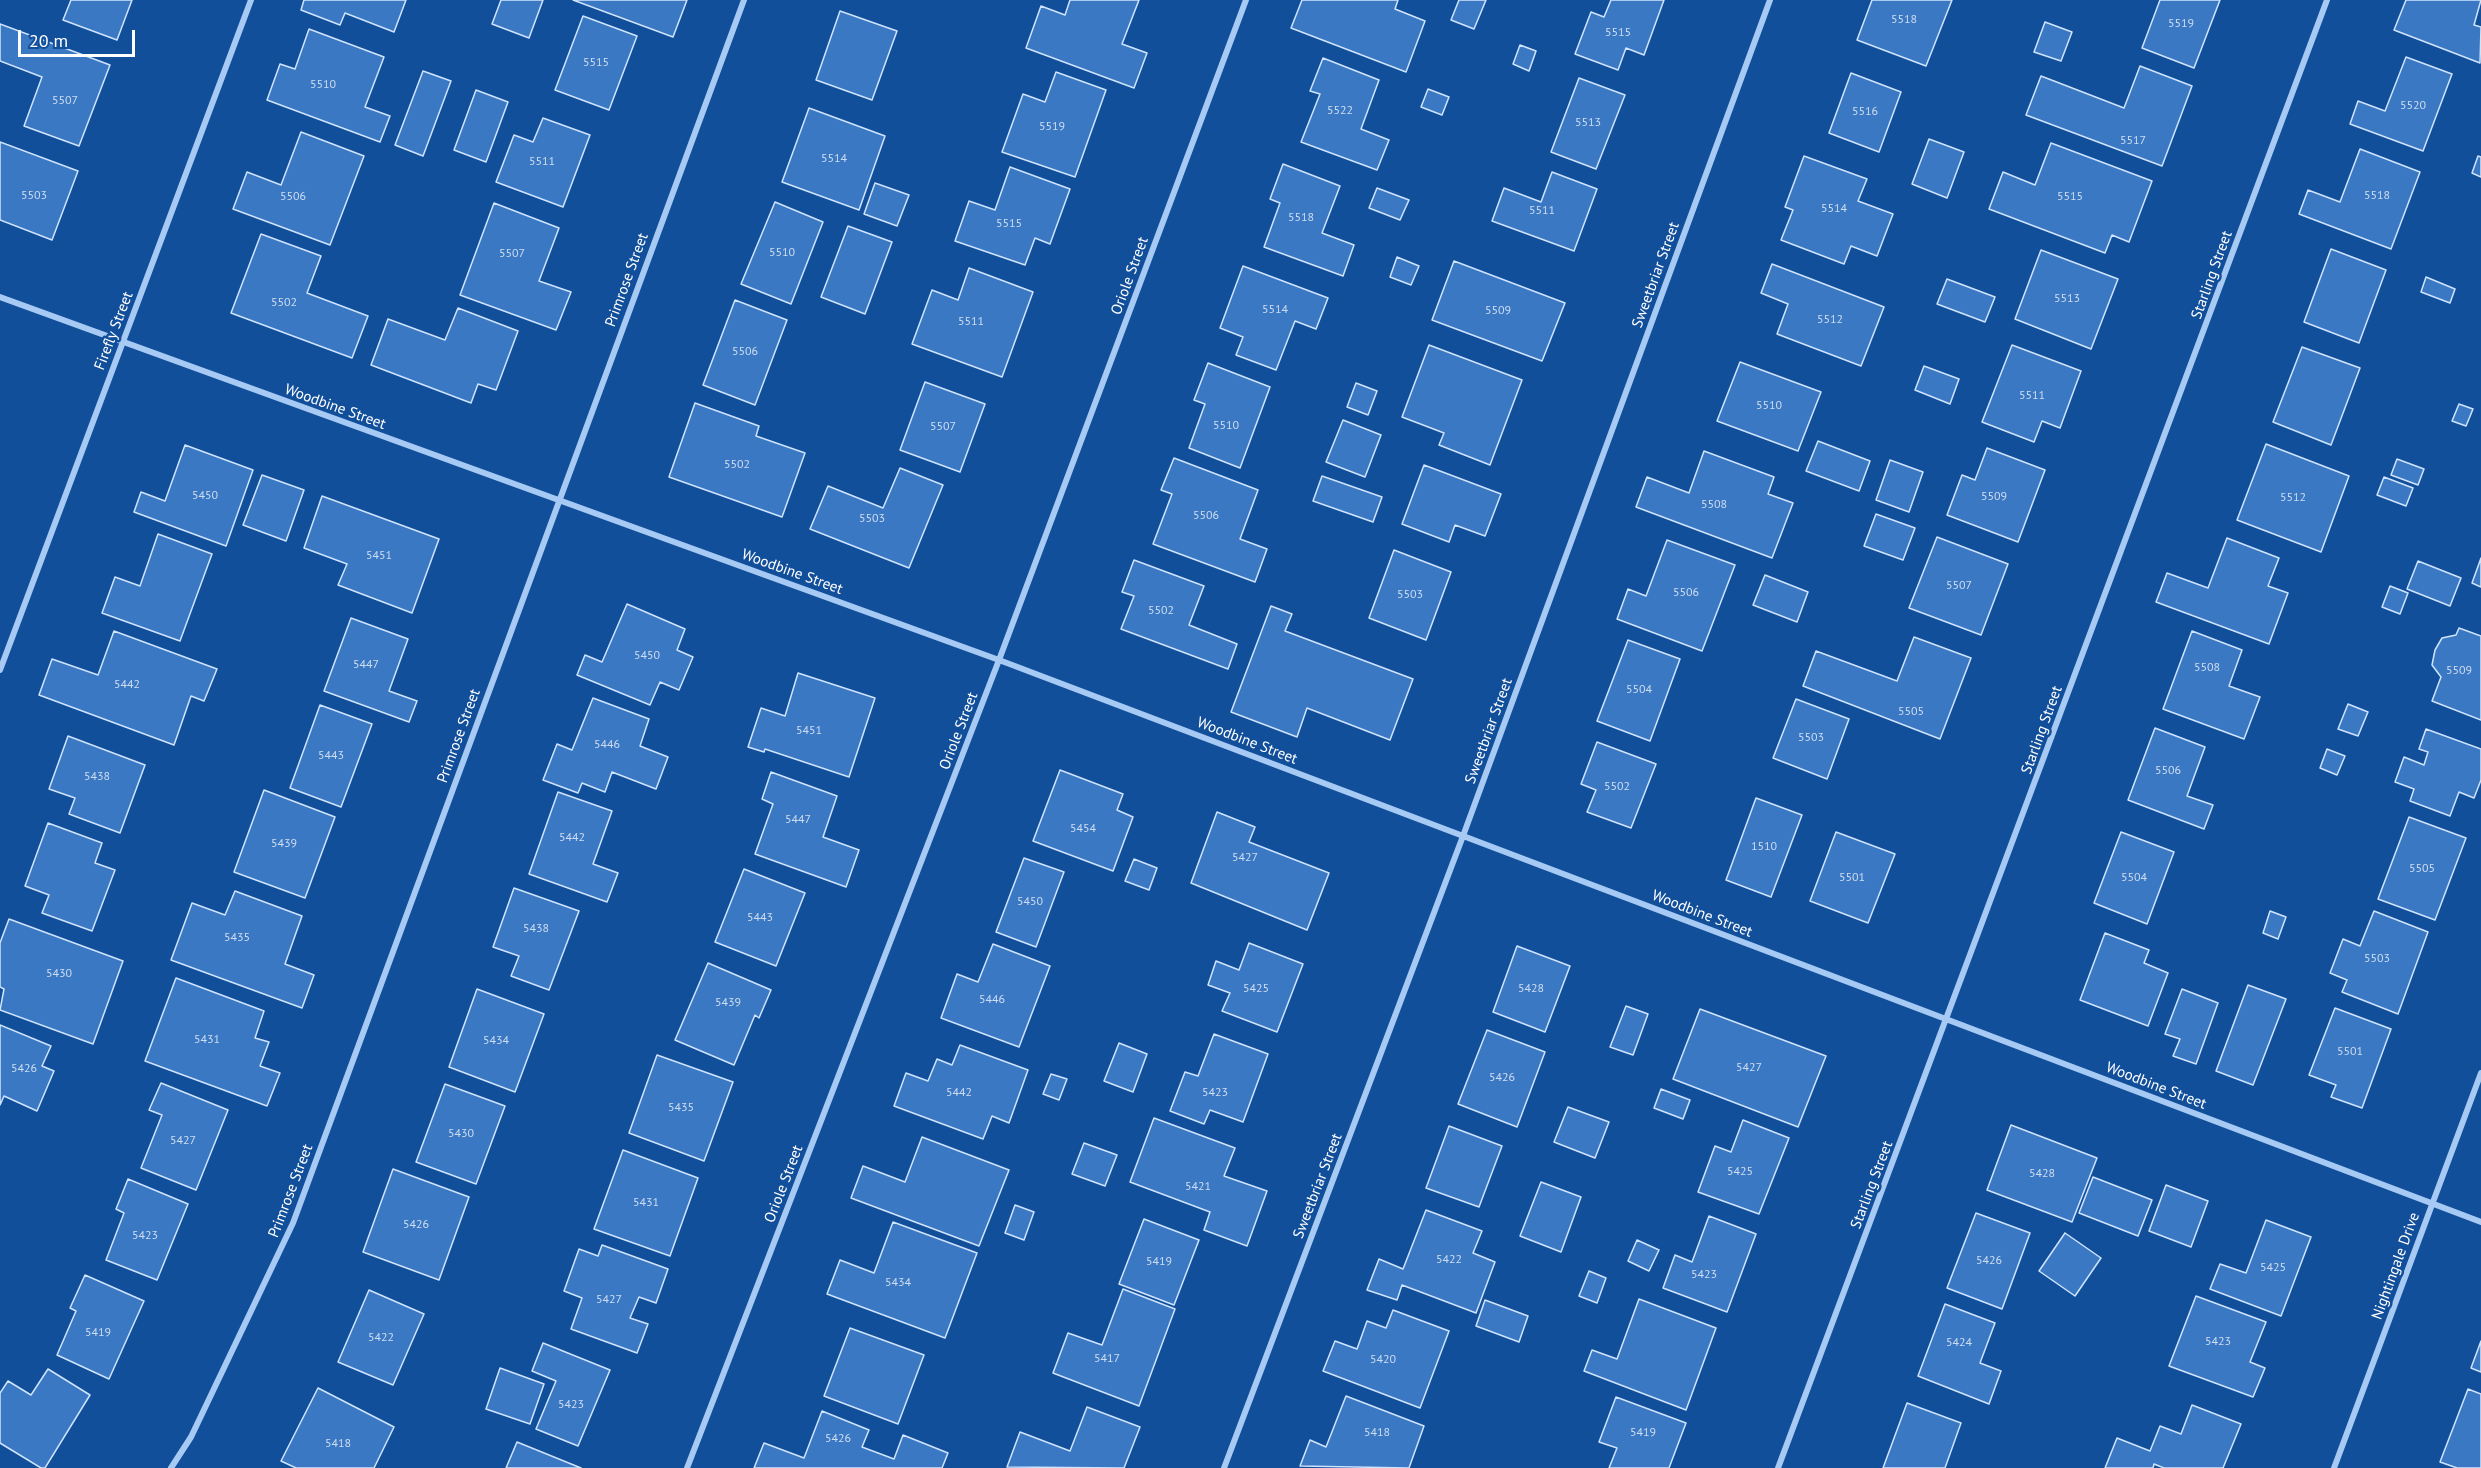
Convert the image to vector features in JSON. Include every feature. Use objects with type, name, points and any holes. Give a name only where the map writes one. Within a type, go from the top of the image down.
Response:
[{"type":"street","name":"Firefly Street","points":[[0,670],[250,0]]},
{"type":"street","name":"Primrose Street","points":[[171,1468],[191,1437],[293,1223],[557,500],[744,0]]},
{"type":"street","name":"Oriole Street","points":[[687,1468],[999,660],[1246,0]]},
{"type":"street","name":"Sweetbriar Street","points":[[1224,1468],[1463,836],[1770,0]]},
{"type":"street","name":"Starling Street","points":[[1778,1468],[2327,0]]},
{"type":"street","name":"Woodbine Street","points":[[0,297],[999,660],[2481,1222]]},
{"type":"street","name":"Nightingale Drive","points":[[2334,1468],[2481,1073]]},
{"type":"building","points":[[71,0],[132,0],[117,40],[63,20]]},
{"type":"building","points":[[304,0],[406,0],[394,32],[345,13],[340,25],[301,10]]},
{"type":"building","points":[[501,0],[543,0],[529,38],[492,24]]},
{"type":"building","points":[[573,0],[687,0],[673,37]]},
{"type":"building","points":[[1070,0],[1139,0],[1122,44],[1147,53],[1134,88],[1026,48],[1041,6],[1065,15]]},
{"type":"building","points":[[1302,0],[1398,0],[1395,9],[1425,21],[1406,72],[1291,28]]},
{"type":"building","points":[[1459,0],[1486,0],[1474,29],[1451,20]]},
{"type":"building","points":[[1611,0],[1664,0],[1644,55],[1626,48],[1618,70],[1575,54],[1591,12],[1604,17]]},
{"type":"building","points":[[1872,0],[1952,0],[1926,66],[1857,40]]},
{"type":"building","points":[[2160,0],[2220,0],[2194,68],[2142,48]]},
{"type":"building","points":[[2406,0],[2481,0],[2474,25],[2481,27],[2480,63],[2394,30]]},
{"type":"building","points":[[840,11],[897,31],[872,100],[816,80]]},
{"type":"building","points":[[583,16],[637,36],[609,110],[555,90]]},
{"type":"building","points":[[2045,22],[2072,32],[2061,61],[2034,52]]},
{"type":"building","points":[[0,24],[110,65],[79,146],[24,126],[42,77],[0,61]]},
{"type":"building","points":[[309,29],[384,57],[365,107],[390,116],[380,142],[267,100],[280,64],[295,69]]},
{"type":"building","points":[[1520,45],[1536,51],[1529,71],[1513,64]]},
{"type":"building","points":[[2406,57],[2452,74],[2423,151],[2350,124],[2358,101],[2385,111]]},
{"type":"building","points":[[1323,58],[1379,80],[1361,129],[1389,140],[1377,170],[1301,142],[1320,94],[1310,91]]},
{"type":"building","points":[[2140,66],[2192,86],[2162,166],[2026,115],[2041,76],[2124,108]]},
{"type":"building","points":[[423,71],[451,81],[423,156],[395,145]]},
{"type":"building","points":[[1056,72],[1106,90],[1075,177],[1002,152],[1023,94],[1045,102]]},
{"type":"building","points":[[1851,73],[1901,92],[1879,152],[1829,133]]},
{"type":"building","points":[[1579,78],[1625,95],[1596,169],[1551,152]]},
{"type":"building","points":[[1428,89],[1449,97],[1442,115],[1421,107]]},
{"type":"building","points":[[476,90],[508,102],[486,162],[454,150]]},
{"type":"building","points":[[809,108],[885,136],[859,210],[782,182]]},
{"type":"building","points":[[543,118],[590,135],[563,207],[496,182],[514,135],[533,142]]},
{"type":"building","points":[[301,132],[364,156],[330,245],[233,209],[247,172],[281,185]]},
{"type":"building","points":[[1929,139],[1964,152],[1947,198],[1912,184]]},
{"type":"building","points":[[0,142],[78,171],[52,240],[0,220]]},
{"type":"building","points":[[2051,143],[2152,181],[2129,242],[2112,235],[2105,253],[1989,209],[2003,172],[2035,185]]},
{"type":"building","points":[[2360,149],[2420,172],[2391,249],[2299,214],[2308,190],[2340,202]]},
{"type":"building","points":[[1804,156],[1867,179],[1858,201],[1893,214],[1877,256],[1851,246],[1844,264],[1781,240],[1793,210],[1785,207]]},
{"type":"building","points":[[2478,156],[2481,157],[2481,177],[2472,173]]},
{"type":"building","points":[[1283,164],[1340,186],[1322,233],[1354,245],[1343,276],[1264,247],[1280,203],[1270,199]]},
{"type":"building","points":[[1010,167],[1070,189],[1050,244],[1035,238],[1025,265],[955,241],[969,201],[995,210]]},
{"type":"building","points":[[1552,172],[1597,189],[1574,251],[1492,221],[1504,188],[1541,202]]},
{"type":"building","points":[[875,183],[909,195],[897,226],[864,214]]},
{"type":"building","points":[[1377,188],[1409,200],[1400,220],[1369,208]]},
{"type":"building","points":[[775,202],[823,222],[791,304],[741,284]]},
{"type":"building","points":[[494,203],[559,228],[539,281],[571,292],[556,330],[460,295]]},
{"type":"building","points":[[848,226],[892,242],[865,314],[821,297]]},
{"type":"building","points":[[261,234],[321,256],[307,293],[368,316],[352,358],[231,313]]},
{"type":"building","points":[[2331,249],[2386,270],[2359,343],[2304,322]]},
{"type":"building","points":[[2041,250],[2118,279],[2091,349],[2015,319]]},
{"type":"building","points":[[1397,257],[1419,266],[1411,285],[1390,277]]},
{"type":"building","points":[[1454,261],[1565,303],[1542,361],[1432,320]]},
{"type":"building","points":[[1772,264],[1884,307],[1861,366],[1777,334],[1788,304],[1761,293]]},
{"type":"building","points":[[1243,266],[1328,298],[1316,329],[1295,321],[1276,370],[1236,355],[1243,337],[1220,328]]},
{"type":"building","points":[[969,268],[1033,292],[1002,377],[912,344],[932,290],[958,300]]},
{"type":"building","points":[[2426,277],[2455,289],[2450,303],[2421,292]]},
{"type":"building","points":[[1947,279],[1995,297],[1985,322],[1937,304]]},
{"type":"building","points":[[735,300],[787,320],[755,405],[703,385]]},
{"type":"building","points":[[458,308],[518,331],[496,390],[478,384],[471,403],[371,365],[388,319],[445,340]]},
{"type":"building","points":[[1429,345],[1522,380],[1490,465],[1439,445],[1444,433],[1402,417]]},
{"type":"building","points":[[2012,345],[2081,371],[2060,428],[2042,421],[2034,442],[1982,422]]},
{"type":"building","points":[[2302,347],[2360,368],[2331,445],[2273,422]]},
{"type":"building","points":[[1740,362],[1821,392],[1798,451],[1717,421]]},
{"type":"building","points":[[1208,363],[1270,387],[1240,468],[1189,448],[1205,404],[1194,400]]},
{"type":"building","points":[[1924,366],[1959,379],[1950,404],[1915,390]]},
{"type":"building","points":[[925,382],[985,404],[960,472],[900,450]]},
{"type":"building","points":[[1356,383],[1377,391],[1368,415],[1347,407]]},
{"type":"building","points":[[695,403],[759,426],[756,436],[805,453],[782,517],[669,477]]},
{"type":"building","points":[[2459,404],[2473,409],[2466,426],[2452,421]]},
{"type":"building","points":[[1343,420],[1381,435],[1365,477],[1326,462]]},
{"type":"building","points":[[1818,441],[1870,461],[1859,491],[1806,471]]},
{"type":"building","points":[[2266,444],[2349,476],[2321,552],[2237,520]]},
{"type":"building","points":[[185,445],[253,470],[226,546],[134,512],[141,492],[165,501]]},
{"type":"building","points":[[1987,448],[2045,470],[2018,542],[1947,515],[1962,475],[1975,480]]},
{"type":"building","points":[[1704,451],[1774,477],[1768,494],[1793,503],[1772,558],[1636,507],[1647,477],[1689,493]]},
{"type":"building","points":[[1174,458],[1258,490],[1240,539],[1267,549],[1255,582],[1153,544],[1172,494],[1161,490]]},
{"type":"building","points":[[2397,459],[2424,469],[2418,485],[2391,475]]},
{"type":"building","points":[[1890,460],[1923,472],[1909,512],[1876,500]]},
{"type":"building","points":[[1424,465],[1501,494],[1485,536],[1455,525],[1449,542],[1402,524]]},
{"type":"building","points":[[900,468],[943,485],[909,568],[810,529],[828,486],[883,508]]},
{"type":"building","points":[[262,475],[304,490],[286,541],[243,525]]},
{"type":"building","points":[[1322,476],[1382,497],[1373,522],[1313,501]]},
{"type":"building","points":[[2384,477],[2413,488],[2406,506],[2377,495]]},
{"type":"building","points":[[322,496],[439,539],[412,613],[338,585],[347,564],[304,548]]},
{"type":"building","points":[[1876,514],[1915,528],[1903,560],[1864,546]]},
{"type":"building","points":[[158,534],[212,554],[180,641],[102,613],[115,577],[140,586]]},
{"type":"building","points":[[1937,537],[2008,564],[1981,635],[1909,608]]},
{"type":"building","points":[[2227,538],[2279,558],[2268,586],[2288,593],[2269,644],[2156,602],[2167,573],[2208,588]]},
{"type":"building","points":[[1667,540],[1735,565],[1702,651],[1617,619],[1628,589],[1646,596]]},
{"type":"building","points":[[1394,550],[1451,572],[1426,640],[1369,618]]},
{"type":"building","points":[[2481,558],[2481,587],[2472,583]]},
{"type":"building","points":[[1134,560],[1204,586],[1189,625],[1237,644],[1228,669],[1121,629],[1134,596],[1122,592]]},
{"type":"building","points":[[2418,561],[2461,578],[2450,606],[2407,589]]},
{"type":"building","points":[[1765,575],[1808,592],[1797,622],[1753,605]]},
{"type":"building","points":[[2390,586],[2408,593],[2400,614],[2382,607]]},
{"type":"building","points":[[627,604],[685,629],[677,650],[693,657],[679,690],[660,682],[650,705],[577,675],[585,655],[602,662]]},
{"type":"building","points":[[1271,606],[1292,614],[1285,631],[1413,679],[1390,740],[1307,708],[1297,737],[1231,712]]},
{"type":"building","points":[[351,618],[408,639],[389,691],[417,701],[409,722],[324,691]]},
{"type":"building","points":[[2459,628],[2481,636],[2481,720],[2432,701],[2441,677],[2432,665],[2435,650],[2442,638],[2456,635]]},
{"type":"building","points":[[114,631],[217,669],[204,701],[191,696],[174,745],[39,695],[52,659],[98,675]]},
{"type":"building","points":[[2192,631],[2242,650],[2229,686],[2260,697],[2244,739],[2163,709]]},
{"type":"building","points":[[1914,637],[1971,658],[1940,739],[1803,686],[1816,651],[1897,681]]},
{"type":"building","points":[[1628,640],[1680,659],[1650,741],[1597,721]]},
{"type":"building","points":[[798,673],[875,698],[849,777],[765,749],[764,752],[748,747],[761,708],[785,716]]},
{"type":"building","points":[[593,698],[649,719],[640,746],[668,757],[656,789],[612,772],[605,792],[582,783],[578,793],[543,780],[557,744],[572,750]]},
{"type":"building","points":[[1796,699],[1849,719],[1827,779],[1773,758]]},
{"type":"building","points":[[2348,704],[2368,712],[2358,736],[2338,729]]},
{"type":"building","points":[[320,705],[372,724],[341,807],[290,788]]},
{"type":"building","points":[[2155,728],[2205,747],[2187,796],[2213,805],[2204,829],[2128,800]]},
{"type":"building","points":[[2426,729],[2481,749],[2481,780],[2474,798],[2459,792],[2450,816],[2410,801],[2414,789],[2395,782],[2404,757],[2424,765],[2428,752],[2419,749]]},
{"type":"building","points":[[68,736],[145,765],[120,833],[69,814],[75,798],[49,789]]},
{"type":"building","points":[[1597,742],[1656,764],[1631,828],[1587,812],[1596,790],[1581,784]]},
{"type":"building","points":[[2327,749],[2345,756],[2337,775],[2320,768]]},
{"type":"building","points":[[1060,770],[1123,794],[1117,810],[1133,817],[1113,871],[1033,841]]},
{"type":"building","points":[[771,772],[837,796],[823,837],[859,850],[846,887],[755,854],[773,804],[762,799]]},
{"type":"building","points":[[264,790],[335,817],[305,898],[234,872]]},
{"type":"building","points":[[558,792],[612,811],[593,864],[618,873],[607,902],[529,874]]},
{"type":"building","points":[[1756,798],[1802,815],[1771,897],[1726,880]]},
{"type":"building","points":[[1217,812],[1255,827],[1249,842],[1329,873],[1307,930],[1191,883]]},
{"type":"building","points":[[2409,817],[2466,838],[2435,920],[2378,899]]},
{"type":"building","points":[[48,823],[102,843],[95,863],[115,870],[92,931],[42,913],[49,895],[25,886]]},
{"type":"building","points":[[1836,832],[1895,854],[1868,923],[1810,901]]},
{"type":"building","points":[[2121,832],[2174,852],[2147,924],[2094,903]]},
{"type":"building","points":[[1024,858],[1064,872],[1036,947],[996,932]]},
{"type":"building","points":[[1134,859],[1157,868],[1149,890],[1125,881]]},
{"type":"building","points":[[744,869],[805,893],[776,966],[715,942]]},
{"type":"building","points":[[514,888],[579,911],[549,990],[511,976],[519,956],[493,947]]},
{"type":"building","points":[[235,891],[302,916],[285,964],[314,975],[302,1008],[171,960],[192,903],[225,915]]},
{"type":"building","points":[[2270,911],[2286,917],[2278,939],[2263,933]]},
{"type":"building","points":[[2374,911],[2428,932],[2398,1014],[2342,992],[2347,980],[2330,973],[2343,939],[2360,946]]},
{"type":"building","points":[[9,919],[123,961],[93,1044],[0,1010],[4,989],[0,987],[0,943]]},
{"type":"building","points":[[2105,933],[2149,950],[2144,963],[2168,973],[2148,1026],[2080,1000]]},
{"type":"building","points":[[1249,943],[1303,964],[1277,1032],[1222,1011],[1230,993],[1208,985],[1216,961],[1239,970]]},
{"type":"building","points":[[993,944],[1050,966],[1019,1047],[941,1018],[957,974],[978,982]]},
{"type":"building","points":[[1517,946],[1570,966],[1545,1032],[1493,1012]]},
{"type":"building","points":[[708,963],[771,990],[759,1018],[755,1015],[734,1065],[675,1040]]},
{"type":"building","points":[[176,978],[264,1011],[255,1038],[269,1042],[260,1066],[280,1073],[267,1106],[145,1061]]},
{"type":"building","points":[[2248,985],[2286,999],[2253,1085],[2216,1071]]},
{"type":"building","points":[[477,989],[544,1014],[515,1092],[449,1067]]},
{"type":"building","points":[[2182,989],[2218,1003],[2196,1064],[2173,1056],[2180,1039],[2165,1034]]},
{"type":"building","points":[[1626,1006],[1648,1014],[1633,1055],[1610,1047]]},
{"type":"building","points":[[2335,1008],[2391,1029],[2362,1108],[2331,1097],[2336,1085],[2309,1075]]},
{"type":"building","points":[[1700,1009],[1826,1056],[1798,1127],[1673,1079]]},
{"type":"building","points":[[0,1025],[51,1046],[42,1066],[54,1071],[37,1111],[4,1096],[0,1105]]},
{"type":"building","points":[[1487,1030],[1545,1052],[1517,1127],[1458,1104]]},
{"type":"building","points":[[1214,1034],[1268,1054],[1243,1122],[1210,1110],[1204,1124],[1170,1111],[1185,1072],[1198,1076]]},
{"type":"building","points":[[1119,1043],[1147,1054],[1133,1092],[1104,1081]]},
{"type":"building","points":[[960,1045],[1028,1070],[1009,1123],[992,1116],[983,1139],[894,1106],[906,1073],[928,1081],[937,1059],[952,1065]]},
{"type":"building","points":[[657,1055],[733,1082],[704,1161],[629,1133]]},
{"type":"building","points":[[1051,1074],[1067,1079],[1059,1100],[1043,1094]]},
{"type":"building","points":[[161,1083],[228,1110],[196,1190],[141,1168],[162,1115],[149,1110]]},
{"type":"building","points":[[445,1084],[505,1106],[476,1184],[416,1162]]},
{"type":"building","points":[[1661,1089],[1690,1100],[1683,1119],[1654,1108]]},
{"type":"building","points":[[1568,1107],[1609,1122],[1595,1158],[1554,1142]]},
{"type":"building","points":[[1154,1118],[1235,1148],[1224,1176],[1267,1191],[1247,1246],[1204,1230],[1210,1212],[1130,1182]]},
{"type":"building","points":[[1743,1120],[1789,1138],[1759,1214],[1698,1192],[1715,1146],[1731,1152]]},
{"type":"building","points":[[2011,1125],[2097,1158],[2072,1222],[1987,1190]]},
{"type":"building","points":[[1449,1126],[1502,1146],[1479,1207],[1426,1188]]},
{"type":"building","points":[[922,1137],[1009,1170],[979,1246],[851,1198],[863,1166],[905,1182]]},
{"type":"building","points":[[1084,1143],[1117,1155],[1105,1186],[1072,1174]]},
{"type":"building","points":[[623,1150],[698,1178],[670,1256],[594,1229]]},
{"type":"building","points":[[393,1169],[469,1197],[439,1280],[363,1252]]},
{"type":"building","points":[[2093,1177],[2152,1200],[2138,1236],[2079,1213]]},
{"type":"building","points":[[128,1179],[188,1204],[157,1280],[106,1260],[124,1213],[116,1209]]},
{"type":"building","points":[[1541,1182],[1581,1197],[1561,1252],[1520,1236]]},
{"type":"building","points":[[2166,1185],[2208,1201],[2191,1247],[2149,1231]]},
{"type":"building","points":[[1015,1205],[1034,1212],[1024,1240],[1005,1233]]},
{"type":"building","points":[[1426,1210],[1482,1231],[1473,1253],[1495,1262],[1476,1313],[1402,1285],[1397,1300],[1367,1290],[1379,1259],[1403,1269]]},
{"type":"building","points":[[1976,1213],[2030,1233],[2002,1309],[1947,1288]]},
{"type":"building","points":[[1709,1216],[1756,1234],[1727,1312],[1663,1288],[1675,1255],[1692,1262]]},
{"type":"building","points":[[1144,1219],[1199,1240],[1174,1305],[1119,1284]]},
{"type":"building","points":[[2266,1220],[2311,1237],[2281,1316],[2210,1289],[2220,1264],[2246,1273]]},
{"type":"building","points":[[893,1222],[977,1253],[945,1338],[827,1294],[840,1260],[874,1273]]},
{"type":"building","points":[[2065,1233],[2101,1258],[2075,1296],[2039,1271]]},
{"type":"building","points":[[1637,1240],[1659,1250],[1649,1271],[1628,1261]]},
{"type":"building","points":[[602,1245],[668,1269],[656,1303],[639,1297],[630,1318],[648,1324],[637,1353],[571,1329],[582,1298],[564,1291],[579,1249],[598,1256]]},
{"type":"building","points":[[1589,1271],[1606,1278],[1597,1303],[1579,1296]]},
{"type":"building","points":[[85,1275],[144,1301],[109,1379],[57,1355],[76,1311],[70,1308]]},
{"type":"building","points":[[1123,1289],[1175,1309],[1139,1406],[1053,1373],[1068,1333],[1102,1345]]},
{"type":"building","points":[[369,1290],[424,1314],[393,1385],[338,1362]]},
{"type":"building","points":[[2196,1296],[2266,1322],[2250,1362],[2265,1368],[2253,1397],[2169,1366]]},
{"type":"building","points":[[1639,1299],[1716,1328],[1686,1410],[1584,1371],[1592,1350],[1617,1359]]},
{"type":"building","points":[[1485,1300],[1528,1316],[1519,1342],[1476,1326]]},
{"type":"building","points":[[1945,1304],[1995,1323],[1980,1363],[2001,1371],[1989,1404],[1918,1376]]},
{"type":"building","points":[[1393,1310],[1449,1331],[1420,1408],[1323,1371],[1335,1341],[1357,1349],[1367,1321],[1386,1328]]},
{"type":"building","points":[[850,1328],[924,1355],[898,1424],[824,1396]]},
{"type":"building","points":[[2481,1341],[2481,1372],[2471,1368]]},
{"type":"building","points":[[543,1343],[610,1370],[578,1446],[536,1429],[556,1381],[532,1371]]},
{"type":"building","points":[[500,1368],[544,1384],[530,1424],[486,1409]]},
{"type":"building","points":[[48,1369],[90,1395],[45,1468],[41,1468],[0,1443],[0,1393],[8,1381],[31,1395]]},
{"type":"building","points":[[318,1388],[394,1427],[374,1468],[296,1468],[281,1461]]},
{"type":"building","points":[[2468,1389],[2481,1394],[2481,1468],[2457,1468],[2440,1462]]},
{"type":"building","points":[[1346,1396],[1424,1426],[1409,1468],[1300,1466],[1310,1440],[1326,1447]]},
{"type":"building","points":[[1616,1397],[1686,1423],[1669,1468],[1609,1468],[1617,1448],[1599,1442]]},
{"type":"building","points":[[1907,1403],[1961,1423],[1945,1468],[1883,1468]]},
{"type":"building","points":[[2192,1405],[2241,1424],[2223,1468],[2164,1468],[2154,1464],[2153,1468],[2105,1468],[2117,1438],[2150,1451],[2160,1426],[2181,1434]]},
{"type":"building","points":[[1087,1407],[1140,1427],[1124,1468],[1007,1467],[1020,1432],[1070,1451]]},
{"type":"building","points":[[822,1411],[869,1430],[862,1447],[894,1459],[903,1435],[948,1453],[942,1468],[754,1468],[764,1443],[804,1458]]},
{"type":"building","points":[[517,1442],[581,1468],[506,1468]]}]
